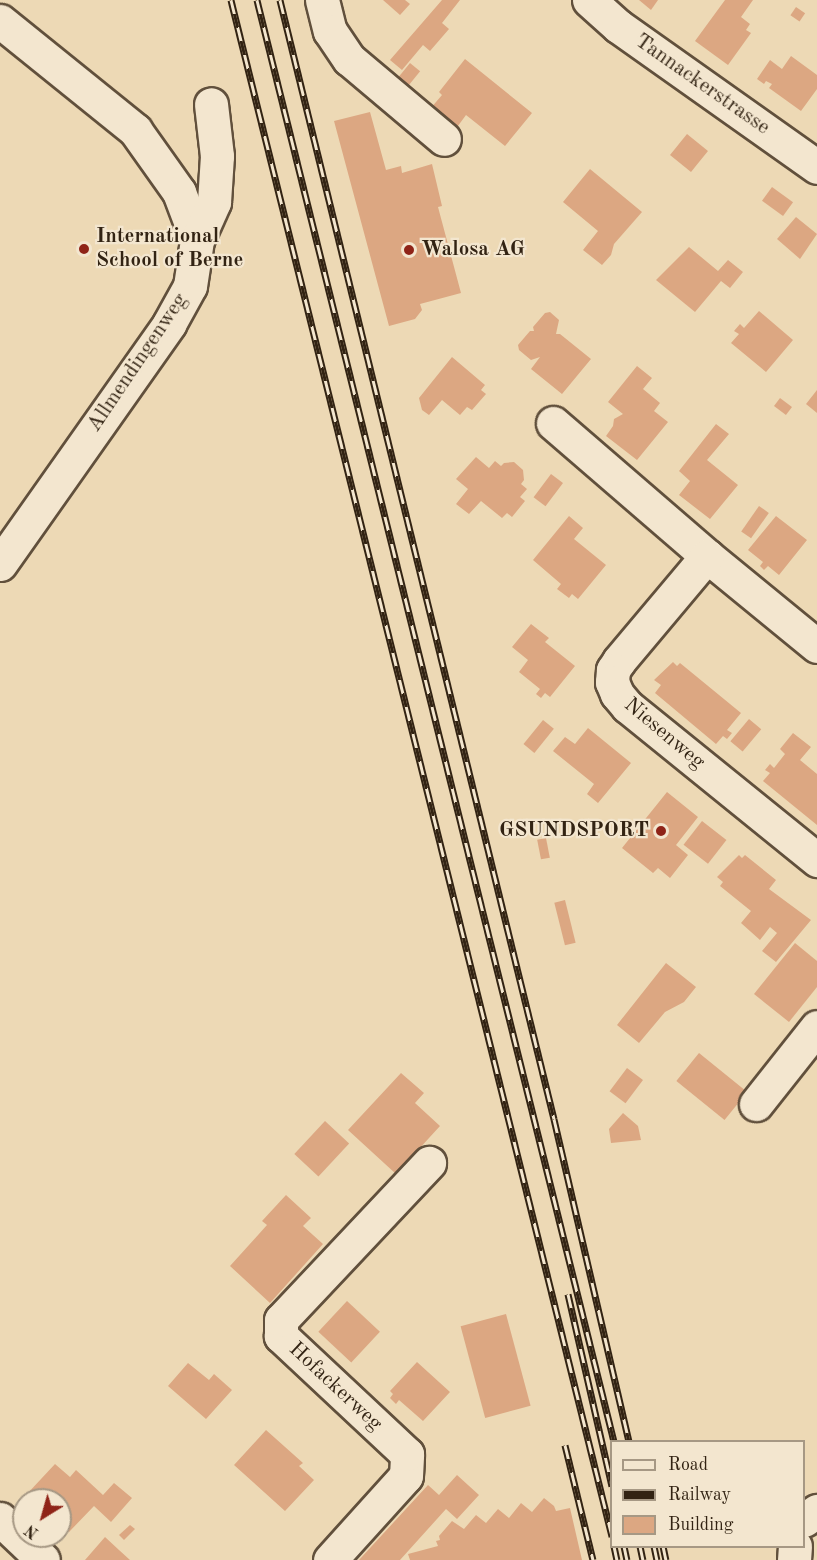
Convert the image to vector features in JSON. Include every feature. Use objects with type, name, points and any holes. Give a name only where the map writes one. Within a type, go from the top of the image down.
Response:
[{"type":"street","points":[[322,0],[330,31],[349,59],[444,139]]},
{"type":"street","name":"Tannackerstrasse","points":[[589,0],[618,26],[817,166]]},
{"type":"street","points":[[0,21],[135,130],[179,192],[197,240]]},
{"type":"street","name":"Allmendingenweg","points":[[0,564],[169,324],[190,286],[197,240],[214,202],[217,156],[211,104]]},
{"type":"street","points":[[553,423],[706,556],[817,646]]},
{"type":"street","name":"Niesenweg","points":[[706,556],[619,660],[613,670],[612,682],[617,694],[627,706],[817,860]]},
{"type":"street","points":[[756,1104],[817,1027]]},
{"type":"street","name":"Hofackerweg","points":[[330,1560],[405,1476],[407,1454],[281,1336],[280,1320],[429,1163]]},
{"type":"street","points":[[0,1519],[43,1560]]},
{"type":"building","points":[[383,0],[405,0],[410,4],[400,15]]},
{"type":"building","points":[[442,0],[460,0],[442,23],[449,29],[430,51],[423,45],[402,70],[390,60]]},
{"type":"building","points":[[639,0],[658,0],[651,10]]},
{"type":"building","points":[[725,0],[753,0],[741,17],[750,24],[746,30],[751,33],[728,65],[695,41]]},
{"type":"building","points":[[796,7],[805,13],[800,21],[790,15]]},
{"type":"building","points":[[791,56],[817,75],[817,89],[801,111],[769,88],[772,84],[766,81],[764,84],[757,79],[770,60],[782,69]]},
{"type":"building","points":[[465,59],[532,113],[505,146],[466,115],[455,130],[430,109],[442,95],[439,92]]},
{"type":"building","points":[[410,63],[420,71],[406,88],[396,80]]},
{"type":"building","name":"Walosa AG","points":[[370,112],[386,170],[401,166],[402,173],[432,164],[442,206],[438,207],[461,293],[420,304],[422,310],[415,319],[389,326],[334,121]]},
{"type":"building","points":[[687,134],[708,151],[691,172],[670,155]]},
{"type":"building","points":[[590,169],[642,212],[614,244],[611,255],[602,265],[583,250],[598,231],[563,202]]},
{"type":"building","points":[[772,187],[793,202],[783,216],[762,201]]},
{"type":"building","points":[[796,217],[817,234],[800,259],[777,239]]},
{"type":"building","points":[[689,247],[718,271],[728,260],[743,272],[730,288],[721,281],[695,312],[656,280]]},
{"type":"building","points":[[759,311],[793,340],[766,372],[731,343],[739,334],[734,331],[740,324],[744,328]]},
{"type":"building","points":[[550,312],[559,320],[556,334],[560,334],[591,359],[562,394],[531,369],[540,357],[531,360],[519,350],[518,345],[530,331],[534,331],[533,327],[545,313]]},
{"type":"building","points":[[452,357],[485,385],[481,390],[486,394],[472,410],[467,407],[460,415],[442,400],[429,415],[422,410],[419,398]]},
{"type":"building","points":[[637,366],[652,378],[643,389],[660,403],[654,411],[668,422],[637,460],[606,436],[613,426],[614,419],[623,414],[608,402]]},
{"type":"building","points":[[817,390],[817,413],[806,404]]},
{"type":"building","points":[[780,398],[792,407],[786,415],[774,406]]},
{"type":"building","points":[[716,424],[729,434],[707,460],[738,485],[710,519],[679,495],[690,481],[679,471]]},
{"type":"building","points":[[476,457],[489,468],[495,461],[501,466],[504,463],[514,462],[523,470],[524,480],[521,484],[527,489],[520,497],[525,501],[512,517],[507,513],[502,518],[481,501],[469,514],[456,504],[468,489],[456,479]]},
{"type":"building","points":[[551,474],[563,483],[546,506],[534,497]]},
{"type":"building","points":[[759,506],[769,513],[751,538],[741,531]]},
{"type":"building","points":[[569,516],[583,528],[574,539],[606,565],[578,599],[572,594],[569,598],[557,589],[561,584],[533,560]]},
{"type":"building","points":[[776,516],[807,540],[779,575],[768,566],[764,570],[760,566],[763,562],[748,550]]},
{"type":"building","points":[[531,624],[549,638],[545,642],[575,666],[550,697],[545,693],[541,698],[536,694],[540,689],[519,672],[528,660],[512,647]]},
{"type":"building","points":[[673,662],[677,666],[680,663],[741,713],[727,730],[732,733],[727,739],[723,736],[716,744],[655,693],[661,685],[654,680]]},
{"type":"building","points":[[749,719],[761,729],[743,751],[730,741]]},
{"type":"building","points":[[543,720],[554,729],[534,753],[523,744]]},
{"type":"building","points":[[588,728],[631,763],[598,803],[587,794],[594,784],[553,751],[565,737],[575,744]]},
{"type":"building","points":[[793,733],[811,747],[800,760],[817,774],[817,825],[763,781],[770,773],[765,770],[770,764],[774,768],[785,754],[780,749]]},
{"type":"building","name":"GSUNDSPORT","points":[[667,792],[698,817],[676,845],[688,855],[670,878],[658,868],[653,873],[622,848]]},
{"type":"building","points":[[702,821],[726,840],[708,864],[684,845]]},
{"type":"building","points":[[546,838],[550,858],[541,859],[537,840]]},
{"type":"building","points":[[739,855],[742,858],[745,855],[776,880],[769,889],[811,920],[776,962],[762,951],[777,933],[770,927],[760,940],[741,923],[751,911],[720,886],[723,882],[717,877]]},
{"type":"building","points":[[565,900],[576,943],[565,945],[554,903]]},
{"type":"building","points":[[795,943],[817,961],[817,987],[789,1022],[754,994]]},
{"type":"building","points":[[666,963],[696,987],[684,1002],[665,1012],[639,1043],[617,1025]]},
{"type":"building","points":[[699,1053],[747,1092],[725,1120],[676,1081]]},
{"type":"building","points":[[627,1068],[643,1080],[626,1103],[610,1091]]},
{"type":"building","points":[[401,1073],[424,1093],[415,1103],[440,1126],[396,1174],[348,1130]]},
{"type":"building","points":[[623,1113],[638,1126],[641,1140],[611,1143],[609,1129]]},
{"type":"building","points":[[325,1121],[349,1144],[318,1176],[294,1154]]},
{"type":"building","points":[[286,1195],[311,1218],[303,1226],[323,1244],[270,1303],[230,1266],[267,1225],[262,1221]]},
{"type":"building","points":[[347,1301],[380,1332],[351,1362],[318,1332]]},
{"type":"building","points":[[506,1314],[531,1406],[485,1418],[461,1326]]},
{"type":"building","points":[[417,1362],[450,1392],[423,1421],[399,1400],[396,1404],[390,1398],[393,1394],[390,1391]]},
{"type":"building","points":[[188,1363],[209,1380],[214,1374],[232,1390],[206,1419],[168,1386]]},
{"type":"building","points":[[266,1430],[303,1463],[299,1466],[314,1480],[285,1511],[234,1465]]},
{"type":"building","points":[[55,1464],[70,1477],[76,1470],[103,1495],[114,1483],[132,1498],[111,1522],[94,1506],[72,1529],[72,1488],[33,1488]]},
{"type":"building","points":[[457,1475],[479,1495],[457,1519],[446,1509],[400,1560],[359,1560],[428,1485],[439,1495]]},
{"type":"building","points":[[544,1498],[554,1506],[556,1511],[570,1508],[582,1560],[410,1560],[408,1554],[438,1546],[436,1541],[440,1540],[439,1536],[452,1521],[464,1529],[476,1515],[486,1523],[498,1509],[509,1518],[521,1503],[532,1512]]},
{"type":"building","points":[[130,1525],[135,1529],[124,1540],[119,1535]]},
{"type":"building","points":[[105,1537],[119,1550],[130,1560],[85,1560]]},
{"type":"railway","points":[[231,0],[610,1528]]},
{"type":"railway","points":[[257,0],[614,1440]]},
{"type":"railway","points":[[280,0],[554,1119],[629,1440]]},
{"type":"railway","points":[[568,1294],[610,1477]]},
{"type":"railway","points":[[565,1445],[593,1560]]},
{"type":"railway","points":[[614,1548],[617,1560]]},
{"type":"railway","points":[[624,1548],[627,1560]]},
{"type":"railway","points":[[640,1548],[643,1560]]},
{"type":"railway","points":[[654,1548],[657,1560]]},
{"type":"railway","points":[[663,1548],[666,1560]]},
{"type":"place","name":"International School of Berne","points":[[84,249]]},
{"type":"place","name":"Walosa AG","points":[[409,250]]},
{"type":"place","name":"GSUNDSPORT","points":[[661,831]]}]
